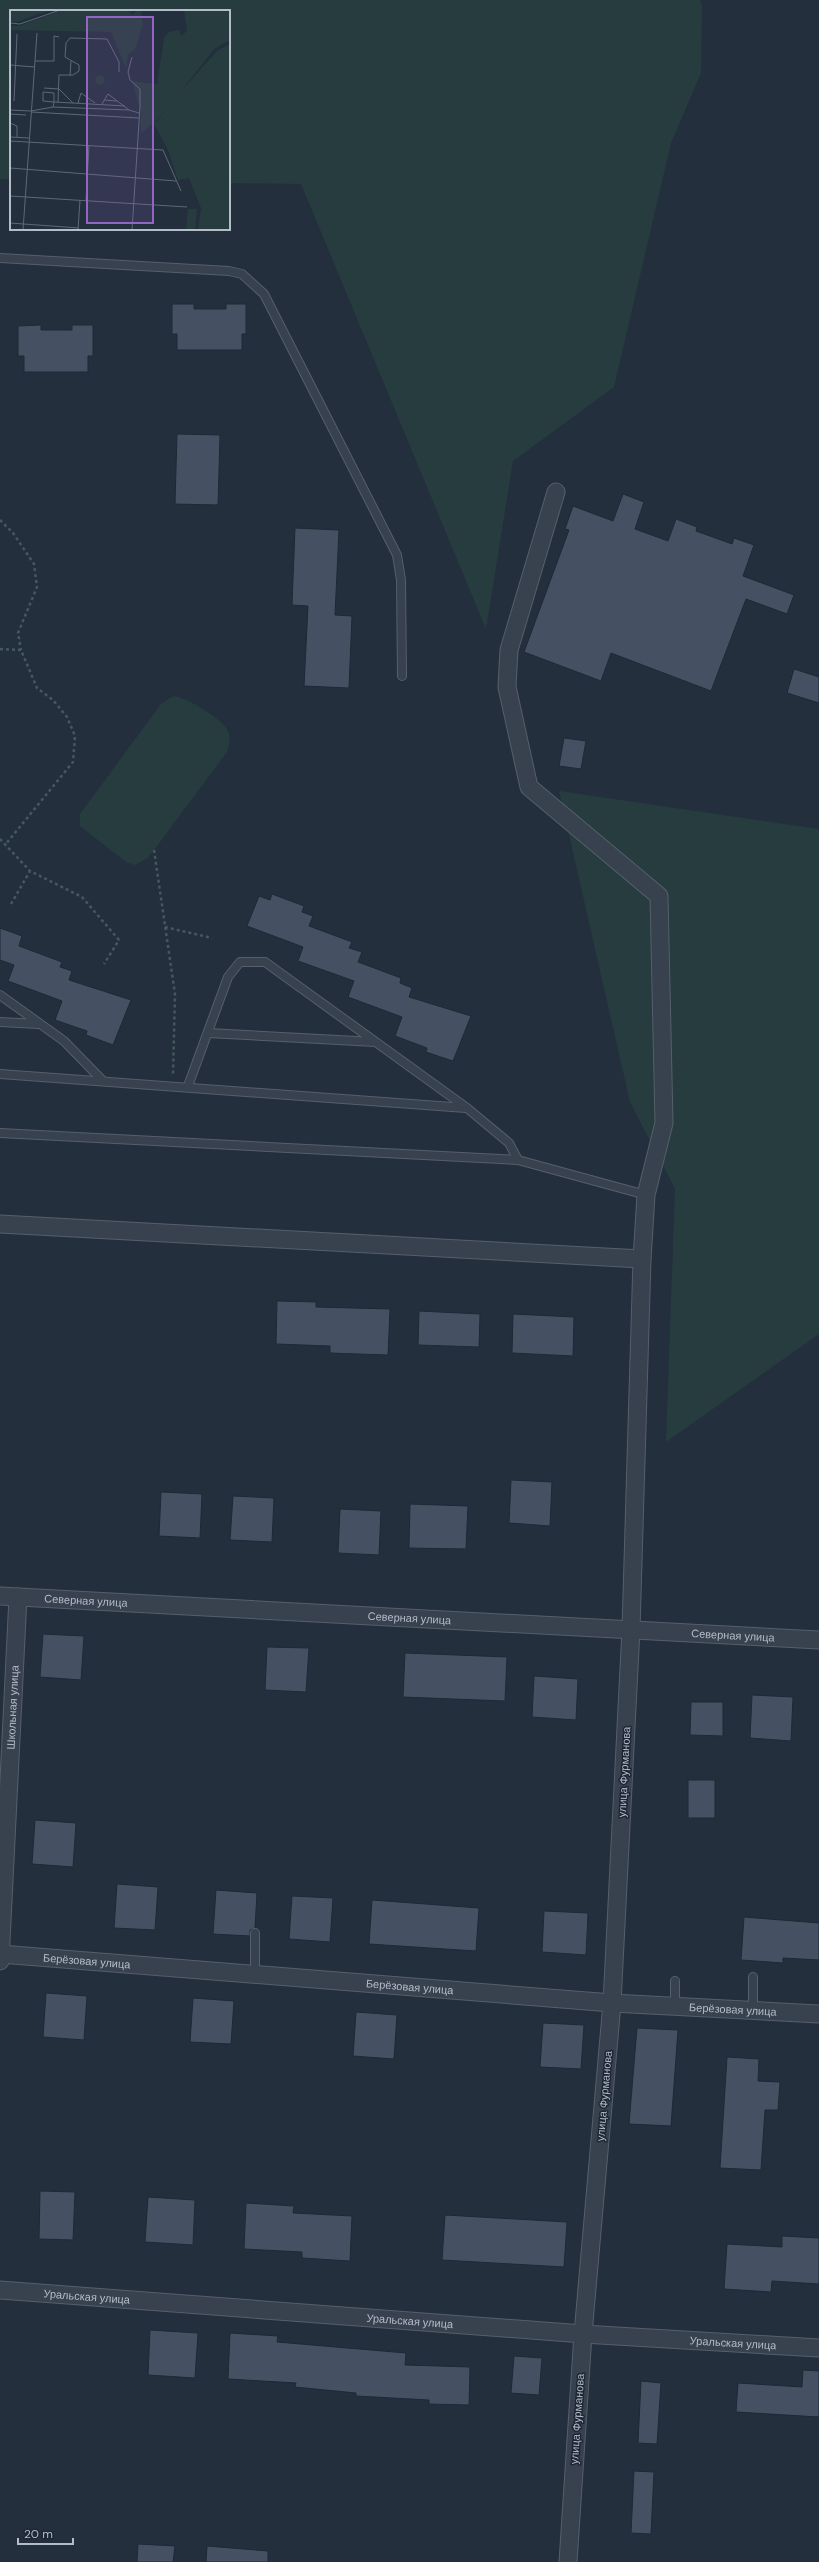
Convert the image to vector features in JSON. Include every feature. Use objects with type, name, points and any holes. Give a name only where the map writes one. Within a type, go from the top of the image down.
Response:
[{"type":"street","name":"улица Фурманова","points":[[556,492],[509,650],[507,687],[529,787],[659,896],[664,1123],[646,1195],[642,1259],[631,1629],[612,2002],[583,2334],[568,2562]]},
{"type":"street","points":[[0,1224],[642,1259]]},
{"type":"street","name":"Северная улица","points":[[0,1596],[819,1640]]},
{"type":"street","name":"Школьная улица","points":[[0,1961],[18,1597]]},
{"type":"street","name":"Берёзовая улица","points":[[0,1954],[612,2002],[819,2014]]},
{"type":"street","name":"Уральская улица","points":[[0,2290],[583,2334],[819,2348]]},
{"type":"lane","points":[[0,258],[228,271],[242,274],[264,294],[396,555],[401,580],[402,676]]},
{"type":"lane","points":[[188,1086],[228,977],[240,962],[265,962],[468,1108],[509,1143],[518,1160]]},
{"type":"lane","points":[[0,995],[64,1041],[102,1080]]},
{"type":"lane","points":[[0,1022],[40,1024]]},
{"type":"lane","points":[[208,1033],[375,1042]]},
{"type":"lane","points":[[0,1074],[188,1086],[468,1108]]},
{"type":"lane","points":[[0,1133],[518,1160],[646,1195]]},
{"type":"lane","points":[[255,1934],[255,1974]]},
{"type":"lane","points":[[753,1977],[753,2010]]},
{"type":"lane","points":[[675,1981],[675,2006]]},
{"type":"path","points":[[0,520],[13,533],[34,564],[37,587],[18,633],[21,650],[37,688],[53,700],[66,717],[75,736],[73,762],[5,845]]},
{"type":"path","points":[[0,649],[21,650]]},
{"type":"path","points":[[0,839],[30,871],[82,897],[119,940],[104,964]]},
{"type":"path","points":[[154,850],[175,994],[172,1085]]},
{"type":"path","points":[[11,904],[30,871]]},
{"type":"path","points":[[165,926],[212,938]]},
{"type":"green space","points":[[0,0],[700,0],[702,7],[701,73],[671,143],[614,387],[513,461],[486,629],[301,184],[230,183],[230,10],[10,10],[10,179],[0,179]]},
{"type":"green space","points":[[174,696],[187,700],[212,715],[225,726],[230,738],[227,752],[148,858],[135,865],[126,862],[80,826],[80,814],[161,704]]},
{"type":"green space","points":[[559,791],[819,829],[819,1334],[666,1442],[675,1189],[630,1102]]},
{"type":"building","points":[[172,304],[194,304],[194,309],[226,309],[226,304],[246,304],[246,334],[242,334],[242,350],[177,350],[177,334],[172,334]]},
{"type":"building","points":[[41,325],[41,330],[72,330],[72,325],[93,325],[93,356],[88,356],[88,372],[24,372],[24,356],[18,356],[18,326]]},
{"type":"building","points":[[177,434],[220,435],[218,505],[175,504]]},
{"type":"building","points":[[623,494],[644,502],[635,529],[668,541],[676,519],[697,527],[696,531],[732,544],[734,538],[754,545],[743,576],[794,595],[787,614],[746,599],[711,691],[611,653],[601,681],[524,652],[569,530],[565,529],[573,506],[613,521]]},
{"type":"building","points":[[295,528],[339,530],[335,615],[352,616],[349,688],[304,686],[308,606],[292,605]]},
{"type":"building","points":[[794,669],[819,677],[819,703],[787,693]]},
{"type":"building","points":[[564,738],[586,741],[581,769],[559,766]]},
{"type":"building","points":[[272,894],[304,906],[302,912],[313,916],[309,926],[352,942],[349,948],[362,952],[358,962],[401,978],[400,983],[412,988],[409,997],[471,1016],[453,1061],[426,1052],[427,1048],[395,1036],[402,1017],[348,997],[354,981],[298,961],[303,947],[247,926],[259,896],[270,900]]},
{"type":"building","points":[[0,928],[22,936],[19,946],[62,962],[60,967],[72,971],[69,980],[131,1000],[113,1045],[86,1035],[87,1031],[55,1020],[62,1001],[8,981],[14,965],[0,960]]},
{"type":"building","points":[[277,1301],[316,1302],[316,1307],[390,1309],[388,1355],[330,1353],[330,1346],[276,1344]]},
{"type":"building","points":[[419,1311],[480,1314],[479,1347],[418,1345]]},
{"type":"building","points":[[513,1314],[574,1317],[573,1356],[512,1353]]},
{"type":"building","points":[[511,1480],[552,1482],[550,1526],[509,1523]]},
{"type":"building","points":[[161,1492],[202,1494],[200,1538],[159,1536]]},
{"type":"building","points":[[233,1496],[274,1498],[272,1542],[230,1540]]},
{"type":"building","points":[[410,1504],[468,1506],[466,1549],[409,1548]]},
{"type":"building","points":[[340,1509],[381,1511],[379,1555],[338,1553]]},
{"type":"building","points":[[43,1634],[84,1636],[81,1680],[40,1677]]},
{"type":"building","points":[[267,1647],[309,1648],[306,1692],[265,1690]]},
{"type":"building","points":[[405,1653],[507,1657],[505,1701],[403,1697]]},
{"type":"building","points":[[534,1676],[578,1679],[576,1720],[532,1717]]},
{"type":"building","points":[[752,1695],[793,1697],[791,1741],[750,1738]]},
{"type":"building","points":[[691,1702],[723,1702],[723,1736],[690,1735]]},
{"type":"building","points":[[688,1780],[715,1780],[715,1818],[688,1818]]},
{"type":"building","points":[[35,1820],[76,1823],[73,1867],[32,1864]]},
{"type":"building","points":[[117,1884],[158,1887],[155,1930],[114,1928]]},
{"type":"building","points":[[216,1890],[257,1893],[255,1928],[250,1930],[250,1936],[213,1934]]},
{"type":"building","points":[[292,1896],[333,1898],[330,1942],[289,1939]]},
{"type":"building","points":[[372,1900],[479,1908],[476,1951],[369,1944]]},
{"type":"building","points":[[544,1911],[588,1913],[586,1955],[542,1952]]},
{"type":"building","points":[[744,1917],[819,1923],[819,1960],[783,1958],[783,1963],[741,1960]]},
{"type":"building","points":[[46,1993],[87,1996],[84,2040],[43,2037]]},
{"type":"building","points":[[193,1998],[234,2001],[231,2044],[190,2042]]},
{"type":"building","points":[[356,2012],[397,2015],[394,2059],[353,2056]]},
{"type":"building","points":[[543,2023],[584,2025],[581,2069],[540,2067]]},
{"type":"building","points":[[637,2028],[678,2030],[671,2126],[629,2124]]},
{"type":"building","points":[[727,2057],[759,2059],[758,2081],[780,2082],[778,2110],[765,2110],[761,2170],[720,2168]]},
{"type":"building","points":[[40,2191],[75,2192],[73,2240],[39,2239]]},
{"type":"building","points":[[148,2197],[195,2200],[193,2245],[145,2242]]},
{"type":"building","points":[[246,2203],[294,2206],[293,2213],[352,2216],[350,2261],[302,2258],[302,2252],[244,2249]]},
{"type":"building","points":[[445,2215],[567,2222],[564,2267],[442,2260]]},
{"type":"building","points":[[782,2236],[819,2238],[819,2284],[772,2281],[771,2292],[724,2289],[727,2244],[782,2247]]},
{"type":"building","points":[[150,2330],[198,2333],[195,2378],[148,2375]]},
{"type":"building","points":[[230,2333],[278,2336],[277,2342],[406,2353],[405,2365],[470,2367],[469,2405],[429,2404],[429,2400],[356,2396],[356,2393],[295,2387],[296,2383],[228,2379]]},
{"type":"building","points":[[514,2356],[542,2358],[539,2395],[511,2393]]},
{"type":"building","points":[[803,2370],[819,2371],[819,2417],[736,2412],[738,2383],[802,2387]]},
{"type":"building","points":[[641,2381],[661,2383],[657,2444],[638,2443]]},
{"type":"building","points":[[634,2471],[654,2472],[651,2534],[631,2533]]},
{"type":"building","points":[[138,2544],[175,2546],[173,2562],[137,2562]]},
{"type":"building","points":[[207,2546],[268,2551],[268,2562],[206,2562]]}]
